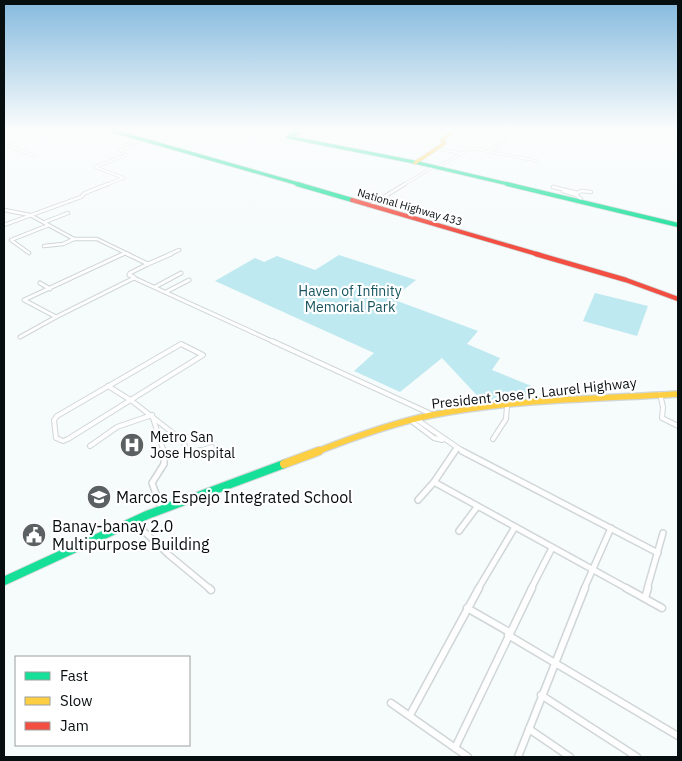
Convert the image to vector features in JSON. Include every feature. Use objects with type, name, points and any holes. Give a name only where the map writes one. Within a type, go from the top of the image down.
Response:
[{"type":"main road","name":"National Highway 433","points":[[226,165],[633,282],[678,299]]},
{"type":"main road","points":[[423,165],[577,197],[678,225]]},
{"type":"main road","name":"President Jose P. Laurel Highway","points":[[4,581],[133,521],[312,453],[413,420],[434,415],[507,406],[678,394]]},
{"type":"street","points":[[4,225],[124,178],[95,167],[101,165]]},
{"type":"street","points":[[369,206],[439,165]]},
{"type":"street","points":[[553,188],[564,190],[563,192],[577,197],[581,191],[591,192]]},
{"type":"street","points":[[4,210],[30,215],[74,238],[97,239],[148,264]]},
{"type":"street","points":[[45,222],[68,213]]},
{"type":"street","points":[[29,253],[11,240],[49,225]]},
{"type":"street","points":[[44,246],[63,244],[74,238]]},
{"type":"street","points":[[179,250],[129,275],[434,415]]},
{"type":"street","points":[[56,316],[24,300],[125,253]]},
{"type":"street","points":[[155,287],[181,273]]},
{"type":"street","points":[[20,337],[56,316],[134,278]]},
{"type":"street","points":[[166,292],[189,280]]},
{"type":"street","points":[[40,283],[50,289]]},
{"type":"street","points":[[181,344],[203,355],[68,439],[63,441],[56,438],[55,418],[108,386],[181,344]]},
{"type":"street","points":[[108,386],[132,400],[183,441],[189,454],[212,447]]},
{"type":"street","points":[[660,394],[663,407],[662,418],[678,426]]},
{"type":"street","points":[[493,439],[506,419],[507,406]]},
{"type":"street","points":[[90,446],[117,426],[152,415]]},
{"type":"street","points":[[152,415],[164,452],[164,464],[152,482],[162,510]]},
{"type":"street","points":[[413,420],[444,441],[658,553]]},
{"type":"street","points":[[418,500],[434,482],[457,448]]},
{"type":"street","points":[[434,482],[662,608]]},
{"type":"street","points":[[459,531],[477,507]]},
{"type":"street","points":[[133,521],[169,555],[211,590]]},
{"type":"street","points":[[410,715],[467,608],[515,528]]},
{"type":"street","points":[[518,757],[592,569],[611,528]]},
{"type":"street","points":[[645,598],[663,533]]},
{"type":"street","points":[[455,748],[509,633],[552,548]]},
{"type":"street","points":[[467,608],[678,736]]},
{"type":"street","points":[[541,695],[637,757]]},
{"type":"street","points":[[391,703],[468,757]]},
{"type":"street","points":[[529,729],[570,757]]},
{"type":"green space","name":"Haven of Infinity Memorial Park","points":[[339,255],[416,280],[392,299],[478,331],[467,344],[500,358],[492,370],[534,387],[525,399],[484,403],[442,358],[400,392],[354,371],[374,353],[215,281],[255,258],[264,262],[277,256],[315,270]]},
{"type":"green space","points":[[595,293],[648,306],[637,336],[583,321]]},
{"type":"traffic: fast","points":[[229,165],[352,200]]},
{"type":"traffic: fast","points":[[425,165],[678,225]]},
{"type":"traffic: fast","points":[[4,581],[147,515],[284,464]]},
{"type":"traffic: slow","points":[[284,464],[376,430],[432,415],[523,403],[678,394]]},
{"type":"traffic: jam","points":[[352,200],[626,280],[678,299]]},
{"type":"place","name":"Metro San Jose Hospital","points":[[132,445]]},
{"type":"place","name":"Marcos Espejo Integrated School","points":[[99,497]]},
{"type":"place","name":"Banay-banay 2.0 Multipurpose Building","points":[[34,535]]}]
